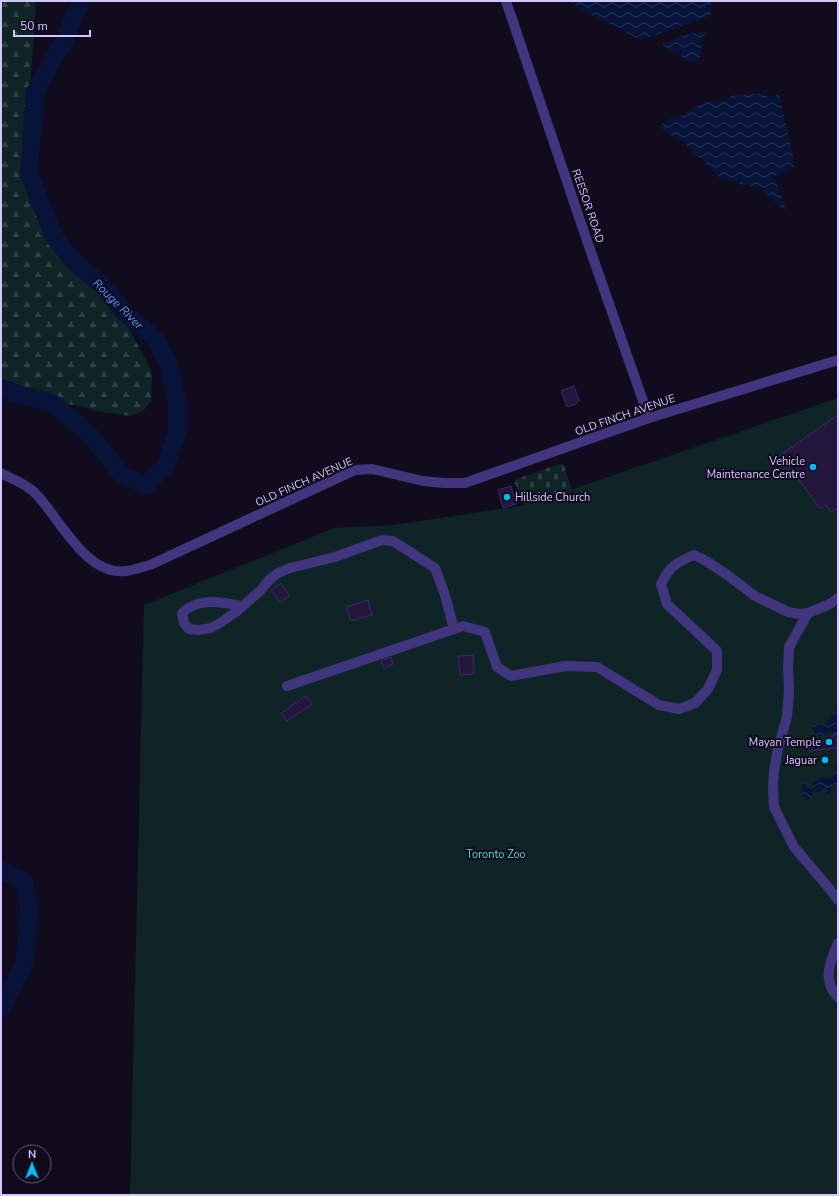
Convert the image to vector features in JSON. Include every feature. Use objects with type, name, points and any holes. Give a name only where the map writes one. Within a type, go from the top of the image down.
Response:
[{"type":"street","name":"REESOR ROAD","points":[[506,1],[649,418]]},
{"type":"street","name":"OLD FINCH AVENUE","points":[[1,473],[34,491],[56,517],[76,546],[93,561],[110,570],[126,571],[150,564],[355,470],[372,469],[423,481],[465,483],[649,418],[838,360]]},
{"type":"street","points":[[242,606],[221,602],[205,602],[188,607],[182,613],[184,623],[189,629],[198,630],[211,628],[220,623],[242,606],[261,590],[268,580],[290,568],[335,557],[382,540],[393,541],[435,568],[445,595],[454,629]]},
{"type":"street","points":[[287,686],[463,626],[485,632],[497,667],[511,676],[565,666],[597,667],[659,705],[679,709],[695,703],[708,689],[718,670],[717,652],[667,604],[661,584],[666,573],[679,561],[694,555],[713,565],[755,596],[779,606],[788,612],[799,614],[808,613],[830,604],[838,598]]},
{"type":"street","points":[[808,613],[790,647],[788,669],[790,691],[787,717],[778,748],[774,771],[774,807],[794,847],[828,886],[838,900]]},
{"type":"street","points":[[838,943],[828,973],[829,984],[838,997]]},
{"type":"green space","points":[[1,1],[36,1],[24,177],[48,229],[127,325],[152,372],[151,401],[143,411],[131,416],[103,412],[59,402],[1,378]]},
{"type":"green space","name":"Toronto Zoo","points":[[838,398],[838,1195],[130,1195],[144,605],[334,528],[394,525],[526,505]]},
{"type":"green space","points":[[563,463],[580,513],[532,529],[514,480]]},
{"type":"water","points":[[569,1],[711,1],[711,16],[641,40],[580,9]]},
{"type":"water","points":[[707,30],[701,41],[701,54],[697,62],[684,60],[680,53],[668,50],[662,44],[683,36]]},
{"type":"water","points":[[762,94],[769,97],[779,94],[793,155],[794,169],[774,176],[787,212],[760,189],[720,178],[685,144],[664,131],[659,126],[669,119],[684,115],[702,103],[726,100],[731,96]]},
{"type":"water","points":[[838,709],[838,724],[836,725],[838,732],[834,735],[830,730],[822,736],[815,734],[813,729],[814,724],[824,726]]},
{"type":"water","points":[[838,766],[838,785],[832,785],[830,793],[826,794],[828,790],[825,788],[819,792],[811,792],[813,795],[808,799],[802,797],[802,782],[806,782],[806,786],[809,789],[812,788],[813,782],[820,778],[832,777],[837,771],[835,768]]},
{"type":"building","points":[[574,386],[579,400],[576,404],[567,407],[561,391]]},
{"type":"building","name":"Vehicle Maintenance Centre","points":[[838,415],[838,508],[831,512],[826,505],[820,509],[795,474],[793,476],[779,456]]},
{"type":"building","name":"Hillside Church","points":[[511,486],[516,504],[503,508],[498,490]]},
{"type":"building","points":[[281,583],[290,596],[280,602],[271,590]]},
{"type":"building","points":[[368,600],[372,615],[351,621],[346,607]]},
{"type":"building","points":[[473,655],[474,674],[460,675],[458,656]]},
{"type":"building","points":[[391,657],[393,664],[384,668],[381,661]]},
{"type":"building","points":[[306,696],[312,704],[287,721],[281,713]]},
{"type":"building","name":"Mayan Temple","points":[[838,732],[838,748],[809,751],[809,742],[825,742]]},
{"type":"waterway","name":"Rouge River","points":[[1,389],[54,404],[93,438],[122,475],[146,485],[165,466],[177,433],[177,400],[168,364],[156,340],[124,312],[101,284],[75,263],[54,237],[29,173],[35,92],[65,39],[81,1]]},
{"type":"waterway","name":"Rouge River","points":[[1,870],[24,881],[29,909],[24,963],[1,1009]]},
{"type":"place","name":"Vehicle Maintenance Centre","points":[[813,467]]},
{"type":"place","name":"Hillside Church","points":[[507,497]]},
{"type":"place","name":"Mayan Temple","points":[[829,742]]},
{"type":"place","name":"Jaguar","points":[[825,760]]}]
